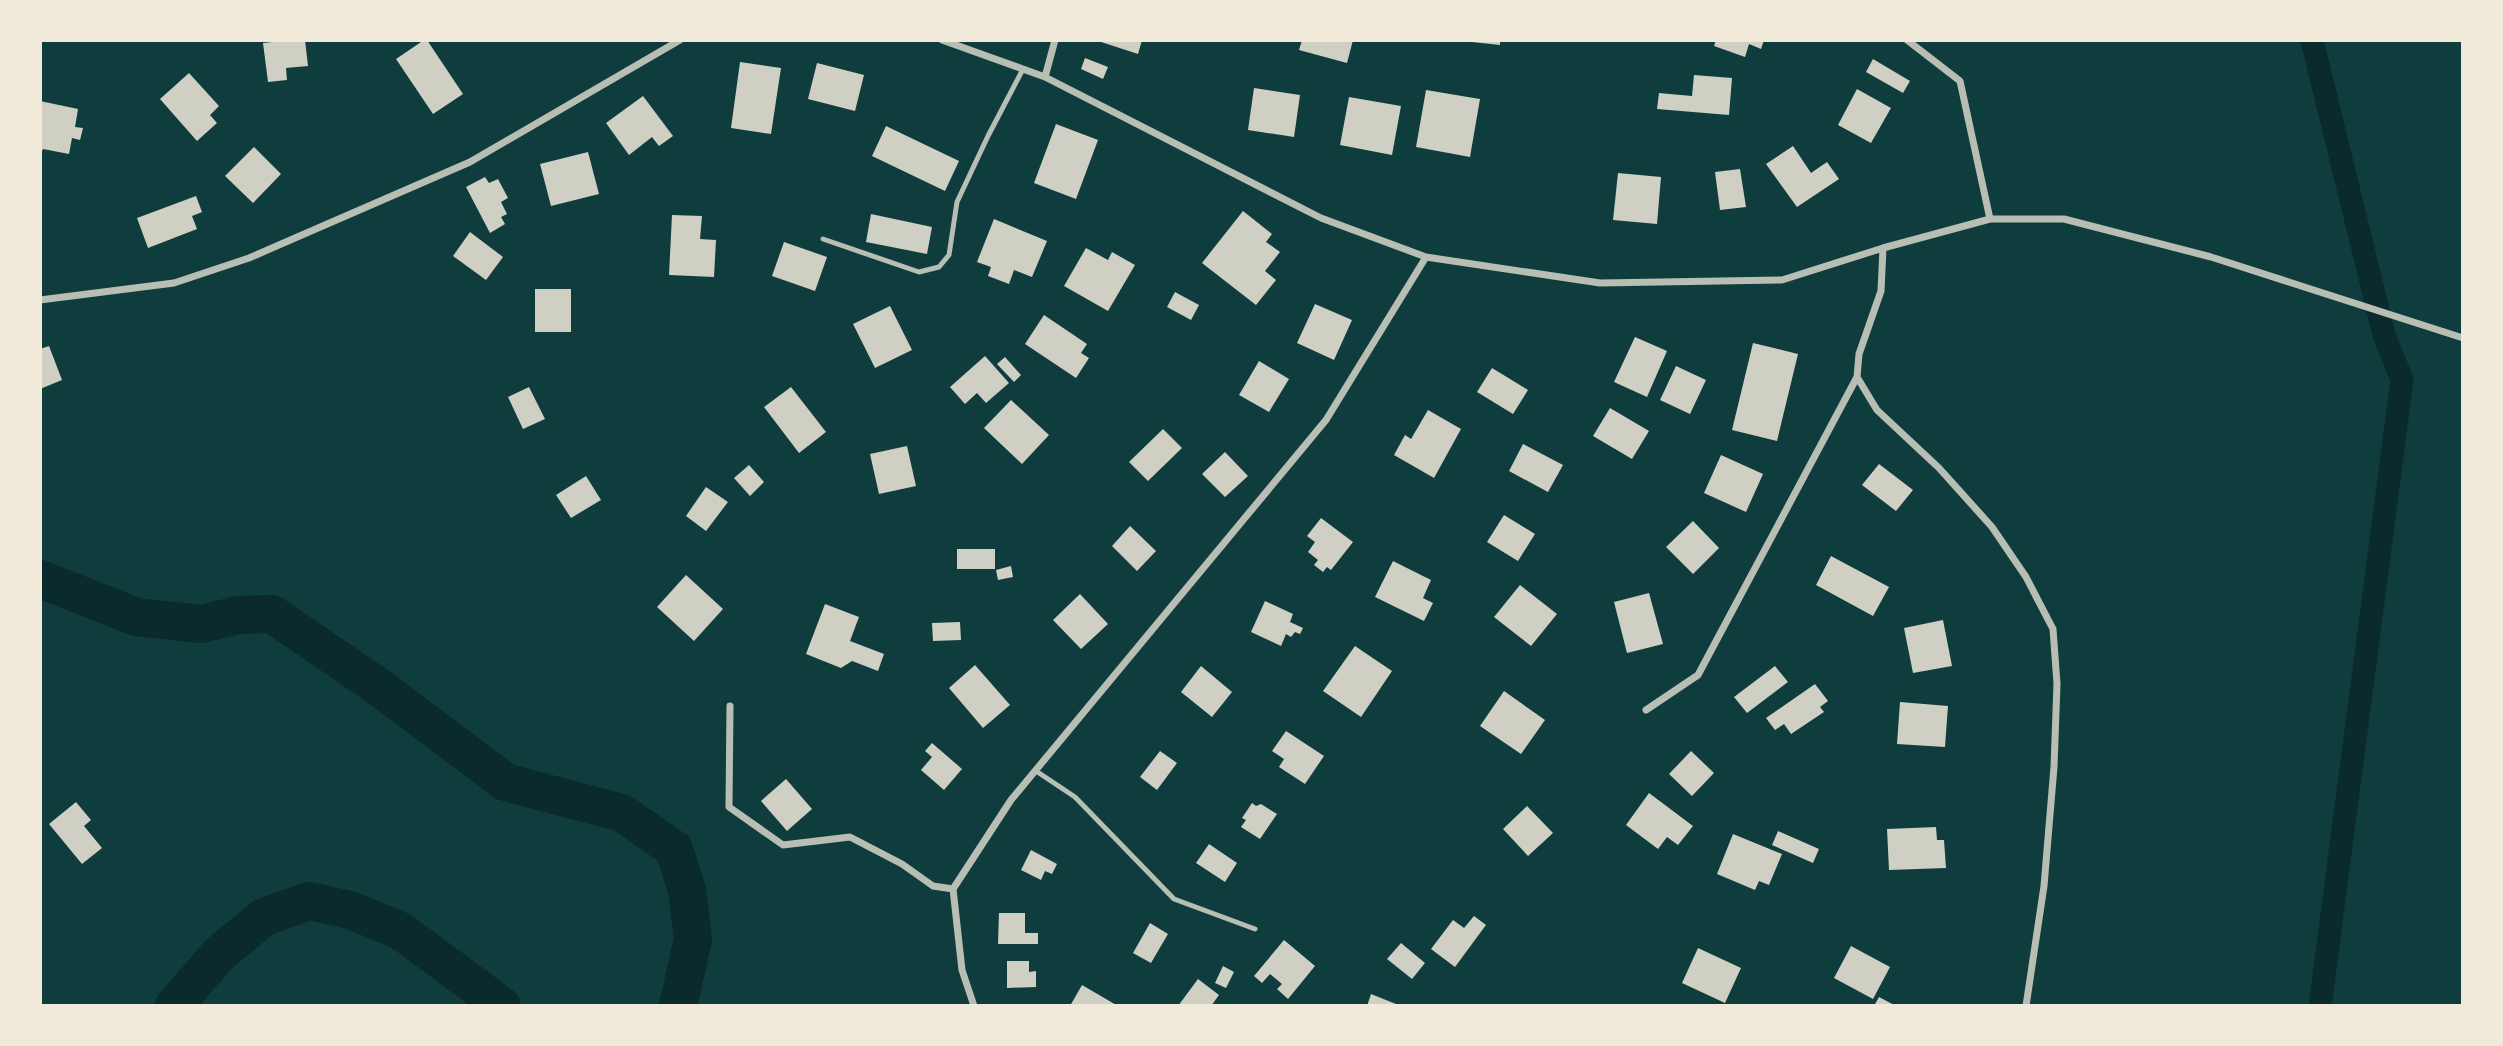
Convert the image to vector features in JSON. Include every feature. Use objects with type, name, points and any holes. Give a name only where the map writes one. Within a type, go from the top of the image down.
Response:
[{"type":"street","points":[[40,300],[174,282],[249,258],[470,162],[680,40]]},
{"type":"street","points":[[942,40],[1045,77],[1321,218],[1426,257],[1600,283],[1782,280],[1883,248],[1990,219],[2064,219],[2211,257],[2463,338]]},
{"type":"street","points":[[1045,77],[1055,40]]},
{"type":"street","points":[[1907,40],[1960,81],[1990,219]]},
{"type":"street","points":[[1646,710],[1698,675],[1857,377],[1859,354],[1881,291],[1883,248]]},
{"type":"street","points":[[974,1006],[962,970],[953,889],[1011,800],[1325,420],[1426,257]]},
{"type":"street","points":[[1857,377],[1877,410],[1939,468],[1992,527],[2026,577],[2053,629],[2057,684],[2054,767],[2044,886],[2026,1006]]},
{"type":"street","points":[[730,706],[729,807],[783,845],[850,837],[902,864],[933,886],[953,889]]},
{"type":"lane","points":[[823,239],[919,272],[939,267],[949,255],[957,202],[1023,69]]},
{"type":"lane","points":[[1036,771],[1075,797],[1174,899],[1255,929]]},
{"type":"building","points":[[305,40],[308,66],[286,68],[287,80],[268,82],[263,43]]},
{"type":"building","points":[[427,40],[463,94],[433,114],[396,59]]},
{"type":"building","points":[[1095,40],[1142,40],[1138,54]]},
{"type":"building","points":[[1302,40],[1353,40],[1347,63],[1299,50]]},
{"type":"building","points":[[1500,40],[1500,45],[1472,42]]},
{"type":"building","points":[[1716,40],[1764,40],[1761,49],[1749,44],[1745,57],[1714,46]]},
{"type":"building","points":[[1085,58],[1108,67],[1103,79],[1081,69]]},
{"type":"building","points":[[1873,59],[1910,81],[1903,93],[1866,72]]},
{"type":"building","points":[[740,62],[781,68],[771,134],[731,128]]},
{"type":"building","points":[[817,63],[864,75],[855,111],[808,99]]},
{"type":"building","points":[[189,73],[219,106],[210,115],[217,123],[197,141],[160,99]]},
{"type":"building","points":[[1694,75],[1732,78],[1729,115],[1657,109],[1659,93],[1692,96]]},
{"type":"building","points":[[1254,88],[1300,95],[1294,137],[1248,130]]},
{"type":"building","points":[[1857,89],[1891,108],[1871,143],[1838,125]]},
{"type":"building","points":[[1426,90],[1480,99],[1470,157],[1416,147]]},
{"type":"building","points":[[643,96],[673,136],[659,146],[652,137],[629,155],[606,123]]},
{"type":"building","points":[[1349,97],[1401,106],[1392,155],[1340,145]]},
{"type":"building","points":[[40,101],[78,109],[75,127],[83,128],[80,140],[72,138],[69,154],[43,149],[40,155]]},
{"type":"building","points":[[1056,124],[1098,140],[1076,199],[1034,183]]},
{"type":"building","points":[[886,126],[959,161],[945,191],[872,156]]},
{"type":"building","points":[[1793,146],[1811,173],[1827,162],[1839,179],[1797,207],[1766,164]]},
{"type":"building","points":[[254,147],[281,174],[253,203],[225,176]]},
{"type":"building","points":[[588,152],[599,194],[551,206],[540,164]]},
{"type":"building","points":[[1740,169],[1746,207],[1720,210],[1715,172]]},
{"type":"building","points":[[1618,173],[1661,177],[1657,224],[1613,220]]},
{"type":"building","points":[[485,177],[489,183],[498,179],[508,198],[501,202],[507,214],[501,217],[505,224],[490,233],[466,187]]},
{"type":"building","points":[[196,196],[202,212],[192,216],[197,229],[148,248],[137,218]]},
{"type":"building","points":[[1243,211],[1272,234],[1266,242],[1280,252],[1265,271],[1276,280],[1256,305],[1202,263]]},
{"type":"building","points":[[871,214],[932,227],[927,254],[866,242]]},
{"type":"building","points":[[672,215],[702,216],[700,239],[716,240],[714,277],[669,275]]},
{"type":"building","points":[[994,219],[1047,241],[1032,277],[1014,270],[1009,284],[988,276],[991,267],[977,262]]},
{"type":"building","points":[[470,232],[503,257],[486,280],[453,256]]},
{"type":"building","points":[[784,242],[827,257],[815,291],[772,276]]},
{"type":"building","points":[[1086,248],[1108,260],[1112,252],[1135,265],[1108,311],[1064,286]]},
{"type":"building","points":[[535,289],[571,289],[571,332],[535,332]]},
{"type":"building","points":[[1175,292],[1199,305],[1191,320],[1167,307]]},
{"type":"building","points":[[1315,304],[1352,320],[1334,360],[1297,343]]},
{"type":"building","points":[[890,306],[912,350],[875,368],[853,324]]},
{"type":"building","points":[[1044,315],[1087,344],[1081,353],[1089,358],[1076,378],[1025,344]]},
{"type":"building","points":[[1635,337],[1667,351],[1647,397],[1614,382]]},
{"type":"building","points":[[1753,343],[1798,354],[1777,441],[1732,430]]},
{"type":"building","points":[[49,346],[62,380],[40,389],[40,349]]},
{"type":"building","points":[[985,356],[1009,383],[986,403],[977,393],[965,404],[950,387]]},
{"type":"building","points":[[1005,357],[1021,375],[1014,382],[997,364]]},
{"type":"building","points":[[1259,361],[1289,379],[1269,412],[1239,395]]},
{"type":"building","points":[[1676,366],[1706,380],[1690,414],[1660,400]]},
{"type":"building","points":[[1492,368],[1528,390],[1513,414],[1477,392]]},
{"type":"building","points":[[529,387],[545,419],[523,429],[508,397]]},
{"type":"building","points":[[791,387],[826,432],[799,453],[764,407]]},
{"type":"building","points":[[1011,400],[1049,435],[1022,464],[984,428]]},
{"type":"building","points":[[1610,408],[1649,431],[1632,459],[1593,436]]},
{"type":"building","points":[[1428,410],[1461,429],[1434,478],[1394,455],[1405,435],[1411,439]]},
{"type":"building","points":[[1163,429],[1182,448],[1148,481],[1129,462]]},
{"type":"building","points":[[1523,444],[1563,465],[1548,492],[1509,471]]},
{"type":"building","points":[[907,446],[916,486],[879,494],[870,454]]},
{"type":"building","points":[[1225,452],[1248,476],[1225,497],[1202,474]]},
{"type":"building","points":[[1721,455],[1763,474],[1746,512],[1704,493]]},
{"type":"building","points":[[1879,464],[1913,490],[1896,511],[1862,485]]},
{"type":"building","points":[[749,465],[764,482],[750,496],[734,478]]},
{"type":"building","points":[[586,476],[601,500],[571,518],[556,495]]},
{"type":"building","points":[[706,487],[728,502],[706,531],[686,516]]},
{"type":"building","points":[[1504,515],[1535,534],[1518,561],[1487,542]]},
{"type":"building","points":[[1321,518],[1353,542],[1331,570],[1327,567],[1323,572],[1314,565],[1318,560],[1308,552],[1315,542],[1307,536]]},
{"type":"building","points":[[1693,521],[1719,548],[1693,574],[1666,547]]},
{"type":"building","points":[[1130,526],[1156,551],[1137,571],[1112,546]]},
{"type":"building","points":[[957,549],[995,549],[995,569],[957,569]]},
{"type":"building","points":[[1831,556],[1889,587],[1873,616],[1816,585]]},
{"type":"building","points":[[1393,561],[1431,580],[1423,598],[1433,603],[1424,621],[1375,597]]},
{"type":"building","points":[[1011,566],[1013,577],[998,580],[996,570]]},
{"type":"building","points":[[686,575],[723,609],[694,641],[657,607]]},
{"type":"building","points":[[1520,585],[1557,614],[1531,646],[1494,617]]},
{"type":"building","points":[[1649,593],[1663,644],[1627,653],[1614,602]]},
{"type":"building","points":[[1080,594],[1108,624],[1081,649],[1053,620]]},
{"type":"building","points":[[1265,601],[1293,614],[1290,622],[1303,628],[1300,634],[1295,632],[1291,637],[1286,634],[1281,646],[1251,632]]},
{"type":"building","points":[[825,604],[859,617],[850,641],[884,654],[878,671],[852,661],[841,668],[806,654]]},
{"type":"building","points":[[1943,620],[1952,666],[1913,673],[1904,628]]},
{"type":"building","points":[[960,622],[961,640],[933,641],[932,623]]},
{"type":"building","points":[[1355,646],[1392,671],[1361,717],[1323,691]]},
{"type":"building","points":[[975,665],[1010,705],[983,728],[949,688]]},
{"type":"building","points":[[1201,666],[1232,692],[1212,717],[1181,692]]},
{"type":"building","points":[[1775,666],[1788,682],[1747,713],[1734,697]]},
{"type":"building","points":[[1815,684],[1828,701],[1820,707],[1824,712],[1791,734],[1784,724],[1775,730],[1766,718]]},
{"type":"building","points":[[1504,691],[1545,720],[1521,754],[1480,726]]},
{"type":"building","points":[[1900,702],[1948,706],[1945,747],[1897,744]]},
{"type":"building","points":[[1286,731],[1324,756],[1305,784],[1279,767],[1284,759],[1272,751]]},
{"type":"building","points":[[932,743],[962,769],[944,790],[921,770],[932,757],[925,751]]},
{"type":"building","points":[[1160,751],[1177,763],[1157,790],[1140,777]]},
{"type":"building","points":[[1691,751],[1714,773],[1692,796],[1669,774]]},
{"type":"building","points":[[786,779],[812,809],[787,831],[761,801]]},
{"type":"building","points":[[1649,793],[1693,826],[1678,845],[1667,837],[1658,849],[1626,825]]},
{"type":"building","points":[[76,802],[91,820],[84,826],[102,848],[82,864],[49,824]]},
{"type":"building","points":[[1252,803],[1256,806],[1261,804],[1277,814],[1260,839],[1241,827],[1246,820],[1242,818]]},
{"type":"building","points":[[1527,806],[1553,833],[1528,856],[1503,829]]},
{"type":"building","points":[[1936,827],[1937,840],[1944,840],[1946,868],[1889,870],[1887,829]]},
{"type":"building","points":[[1778,831],[1819,849],[1813,863],[1772,845]]},
{"type":"building","points":[[1733,834],[1782,854],[1769,885],[1759,881],[1755,890],[1717,874]]},
{"type":"building","points":[[1209,844],[1237,863],[1225,882],[1196,863]]},
{"type":"building","points":[[1031,850],[1057,864],[1052,874],[1045,871],[1041,880],[1021,870]]},
{"type":"building","points":[[999,913],[1025,913],[1025,933],[1038,933],[1038,944],[998,944]]},
{"type":"building","points":[[1474,916],[1486,925],[1455,967],[1431,949],[1453,920],[1464,928]]},
{"type":"building","points":[[1150,923],[1168,934],[1151,963],[1133,953]]},
{"type":"building","points":[[1284,940],[1315,966],[1288,999],[1277,989],[1282,984],[1270,974],[1262,983],[1254,976]]},
{"type":"building","points":[[1401,943],[1425,963],[1412,979],[1387,959]]},
{"type":"building","points":[[1851,946],[1890,967],[1873,999],[1834,978]]},
{"type":"building","points":[[1698,948],[1741,968],[1725,1003],[1682,983]]},
{"type":"building","points":[[1007,961],[1029,961],[1029,972],[1036,971],[1036,987],[1007,988]]},
{"type":"building","points":[[1223,966],[1234,972],[1226,988],[1215,983]]},
{"type":"building","points":[[1198,979],[1219,995],[1211,1006],[1178,1006]]},
{"type":"building","points":[[1082,985],[1118,1006],[1070,1006]]},
{"type":"building","points":[[1371,994],[1401,1006],[1367,1006]]},
{"type":"building","points":[[1879,997],[1896,1006],[1874,1006]]},
{"type":"waterway","points":[[2312,40],[2384,335],[2402,380],[2320,1006]]},
{"type":"waterway","points":[[40,579],[136,617],[201,624],[238,615],[272,614],[383,690],[505,782],[622,813],[674,849],[687,890],[693,939],[678,1006]]},
{"type":"waterway","points":[[174,1006],[219,954],[264,917],[309,901],[350,910],[401,931],[502,1006]]}]
